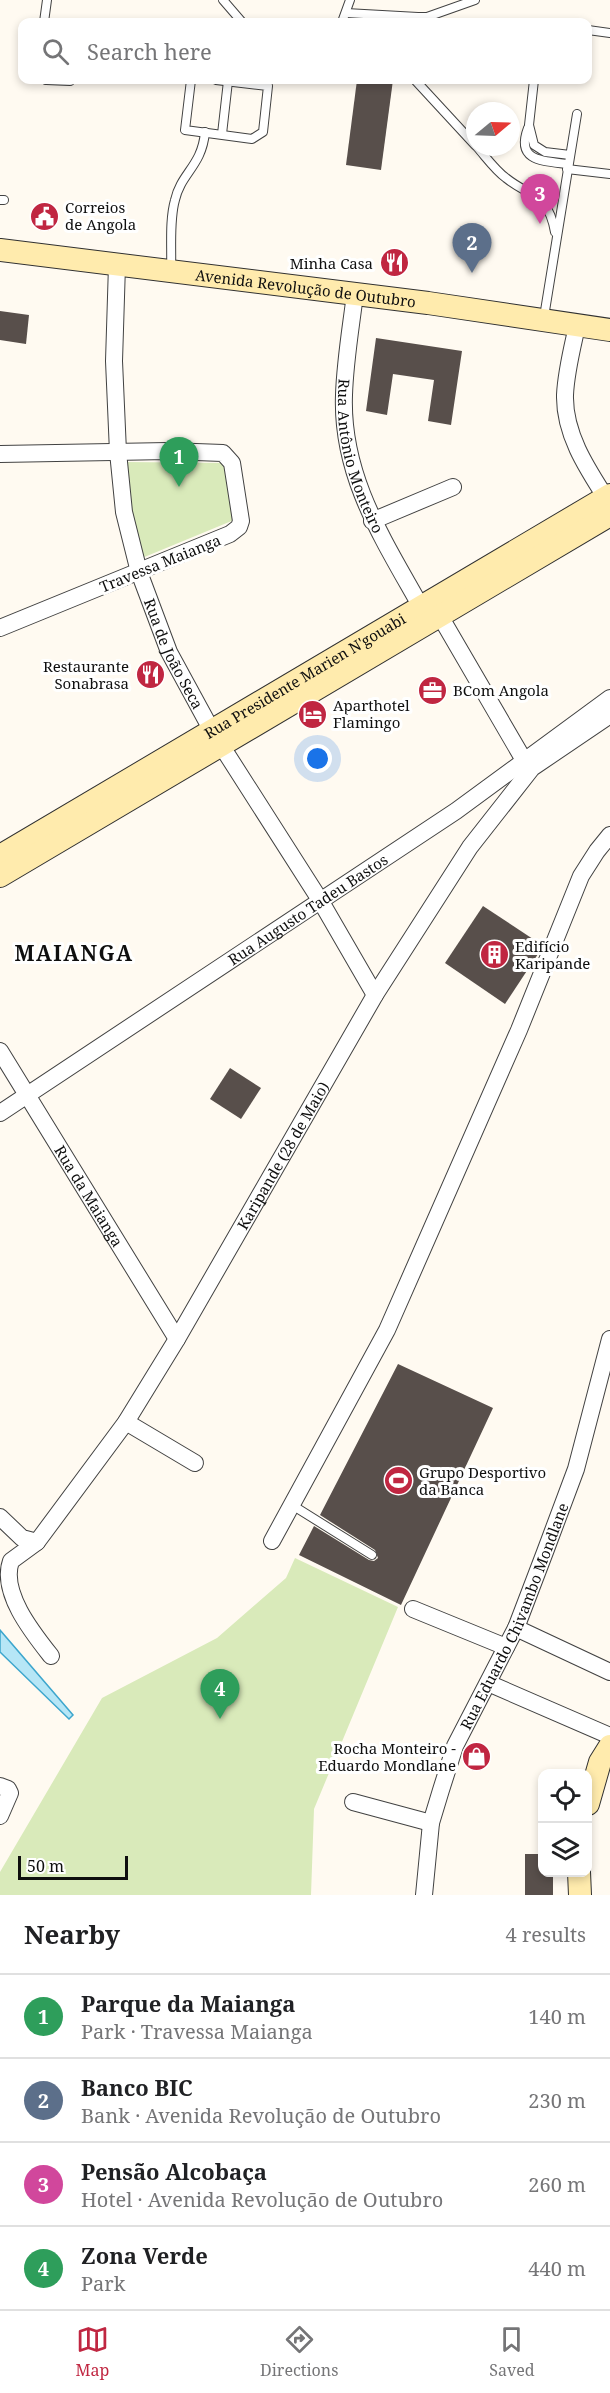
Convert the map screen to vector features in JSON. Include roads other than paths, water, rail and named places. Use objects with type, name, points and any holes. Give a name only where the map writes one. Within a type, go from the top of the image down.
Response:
[{"type":"street","name":"Avenida Revolução de Outubro","points":[[0,250],[355,294],[610,330]]},
{"type":"street","name":"Rua de João Seca","points":[[117,265],[114,361],[118,452],[124,512],[139,572],[169,652],[217,738],[320,900],[375,995]]},
{"type":"street","name":"Rua Antônio Monteiro","points":[[355,294],[344,395],[349,454],[359,488],[372,521],[528,765]]},
{"type":"street","points":[[577,326],[565,396],[567,415],[584,463],[609,503]]},
{"type":"street","name":"Travessa Maianga","points":[[0,454],[217,452],[227,456],[232,463],[241,521],[239,527],[231,534],[0,628]]},
{"type":"street","points":[[372,521],[453,487]]},
{"type":"street","name":"Rua Presidente Marien N'gouabi","points":[[0,876],[217,738],[609,503]]},
{"type":"street","name":"Rua Augusto Tadeu Bastos","points":[[528,765],[610,698]]},
{"type":"street","name":"Rua Augusto Tadeu Bastos","points":[[0,1113],[456,811],[610,715]]},
{"type":"street","name":"Rua Presidente Marien N'gouabi","points":[[0,856],[217,738]]},
{"type":"street","name":"Karipande (28 de Maio)","points":[[51,1656],[15,1604],[7,1581],[11,1561],[37,1542],[126,1422],[177,1339],[375,995],[470,847],[528,765]]},
{"type":"street","points":[[456,811],[465,811],[474,816],[476,830],[470,847]]},
{"type":"street","points":[[272,1541],[387,1329],[519,1030],[581,876],[610,835]]},
{"type":"street","name":"Rua da Maianga","points":[[0,1051],[177,1339]]},
{"type":"street","name":"Rua Eduardo Chivambo Mondlane","points":[[424,1895],[431,1823],[455,1746],[516,1628],[576,1469],[610,1339]]},
{"type":"street","points":[[126,1422],[195,1463]]},
{"type":"street","points":[[0,1517],[22,1538],[37,1542]]},
{"type":"street","points":[[413,1609],[506,1647]]},
{"type":"street","points":[[516,1628],[610,1672]]},
{"type":"street","points":[[488,1683],[610,1736]]},
{"type":"street","points":[[592,1790],[600,1762],[610,1746]]},
{"type":"street","points":[[0,1785],[8,1789],[10,1793],[0,1816]]},
{"type":"street","points":[[353,1802],[431,1823]]},
{"type":"street","points":[[579,1877],[580,1895]]},
{"type":"lane","points":[[45,18],[47,0]]},
{"type":"lane","points":[[223,0],[239,18]]},
{"type":"lane","points":[[344,18],[350,0]]},
{"type":"lane","points":[[423,18],[475,0]]},
{"type":"lane","points":[[346,13],[395,18]]},
{"type":"lane","points":[[592,31],[610,33]]},
{"type":"lane","points":[[191,84],[185,129],[252,139],[263,132],[268,86],[252,84]]},
{"type":"lane","points":[[222,134],[228,84]]},
{"type":"lane","points":[[419,84],[466,135]]},
{"type":"lane","points":[[534,84],[529,125],[524,137],[527,153],[532,158],[541,161],[568,163],[610,174]]},
{"type":"lane","points":[[543,321],[576,114]]},
{"type":"lane","points":[[171,272],[174,200],[201,153],[205,132]]},
{"type":"lane","points":[[485,156],[504,177],[538,196],[550,212],[556,238]]},
{"type":"lane","points":[[292,1505],[372,1555]]},
{"type":"water","points":[[0,1630],[73,1715],[69,1719],[0,1652]]},
{"type":"place","name":"Correios de Angola","points":[[44,216]]},
{"type":"place","name":"Pensão Alcobaça","points":[[540,224]]},
{"type":"place","name":"Minha Casa","points":[[394,263]]},
{"type":"place","name":"Banco BIC","points":[[472,273]]},
{"type":"place","name":"Parque da Maianga","points":[[179,487]]},
{"type":"place","name":"Restaurante Sonabrasa","points":[[150,675]]},
{"type":"place","name":"BCom Angola","points":[[432,690]]},
{"type":"place","name":"Aparthotel Flamingo","points":[[312,714]]},
{"type":"place","name":"Edifício Karipande","points":[[494,955]]},
{"type":"place","name":"Grupo Desportivo da Banca","points":[[398,1481]]},
{"type":"place","name":"Zona Verde","points":[[220,1719]]},
{"type":"place","name":"Rocha Monteiro - Eduardo Mondlane","points":[[477,1757]]},
{"type":"district","name":"MAIANGA","points":[[74,953]]}]
